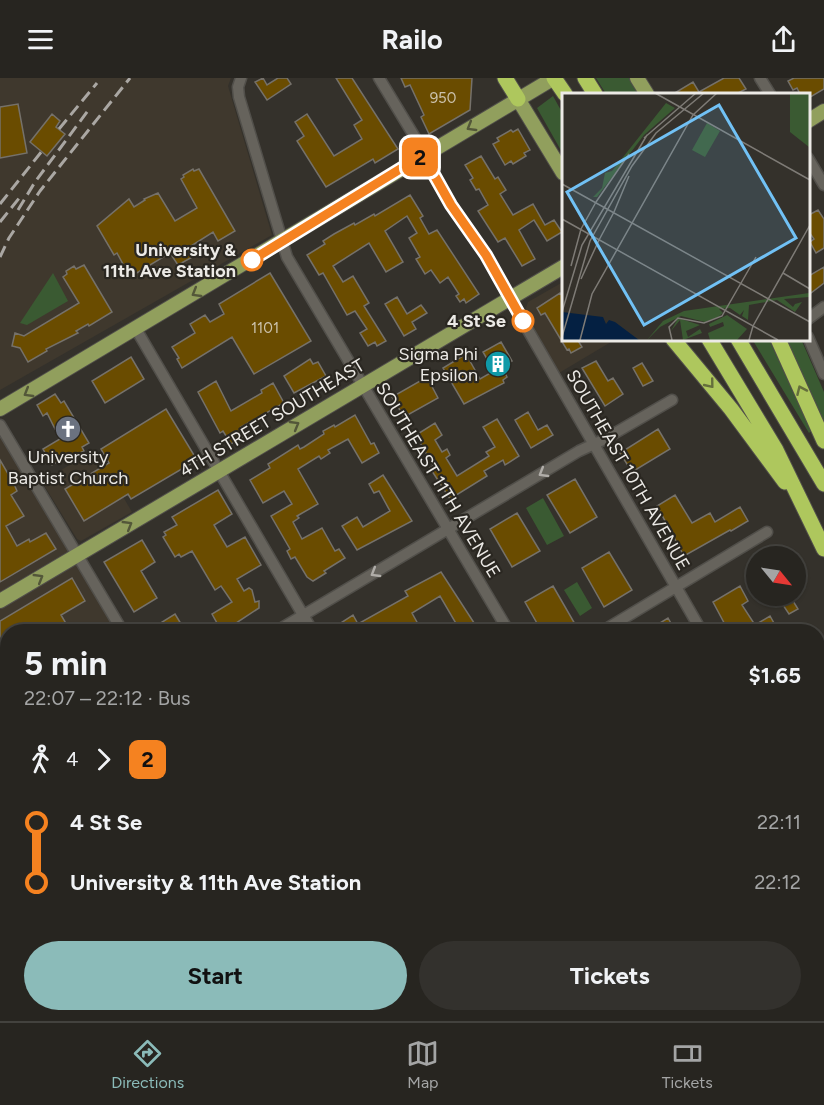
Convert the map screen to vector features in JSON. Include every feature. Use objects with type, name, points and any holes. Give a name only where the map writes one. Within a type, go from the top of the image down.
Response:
[{"type":"highway","points":[[505,78],[518,99]]},
{"type":"highway","points":[[554,78],[565,93]]},
{"type":"highway","points":[[585,78],[594,93]]},
{"type":"highway","points":[[674,340],[802,503]]},
{"type":"highway","points":[[711,340],[776,450],[824,549]]},
{"type":"highway","points":[[739,340],[824,484]]},
{"type":"highway","points":[[778,340],[824,441]]},
{"type":"main road","points":[[0,409],[554,78]]},
{"type":"main road","points":[[637,78],[646,93]]},
{"type":"main road","points":[[518,99],[562,171]]},
{"type":"main road","points":[[809,120],[824,111]]},
{"type":"main road","name":"4TH STREET SOUTHEAST","points":[[0,601],[562,268]]},
{"type":"street","name":"SOUTHEAST 11TH AVENUE","points":[[241,78],[238,87],[239,97],[286,257],[504,624]]},
{"type":"street","name":"SOUTHEAST 10TH AVENUE","points":[[379,78],[451,205],[486,255],[697,624]]},
{"type":"street","points":[[760,78],[769,93]]},
{"type":"street","points":[[809,161],[824,185]]},
{"type":"street","points":[[809,317],[824,307]]},
{"type":"street","points":[[136,329],[308,624]]},
{"type":"street","points":[[808,340],[824,374]]},
{"type":"street","points":[[288,624],[582,450],[672,400]]},
{"type":"street","points":[[0,425],[118,624]]},
{"type":"street","points":[[614,624],[767,532]]},
{"type":"shaded area","points":[[0,78],[231,78],[228,86],[272,235],[0,390]]},
{"type":"shaded area","points":[[562,283],[562,340],[614,340],[559,373],[525,311],[528,302]]},
{"type":"shaded area","points":[[0,435],[113,624],[0,624]]},
{"type":"shaded area","points":[[95,449],[132,512],[81,541],[77,539],[42,482]]},
{"type":"green space","points":[[596,78],[629,78],[637,93],[605,93]]},
{"type":"green space","points":[[553,96],[562,112],[562,152],[537,108]]},
{"type":"green space","points":[[53,273],[68,301],[27,325],[20,323]]},
{"type":"green space","points":[[753,340],[769,340],[811,431],[809,433]]},
{"type":"green space","points":[[784,340],[801,340],[824,392],[824,433]]},
{"type":"green space","points":[[543,498],[564,536],[547,545],[526,508]]},
{"type":"green space","points":[[577,582],[592,608],[580,616],[564,590]]},
{"type":"building","points":[[263,78],[267,85],[278,78],[287,78],[291,84],[267,100],[255,82]]},
{"type":"building","points":[[336,78],[352,78],[398,149],[375,163],[373,159],[326,187],[297,141],[304,136],[295,122],[307,114],[334,156],[362,139],[354,125],[362,120]]},
{"type":"building","points":[[401,78],[472,78],[470,110],[429,134],[421,117],[424,115],[410,85],[405,87]]},
{"type":"building","points":[[724,78],[739,78],[746,89],[738,93],[675,93],[693,82],[699,92]]},
{"type":"building","points":[[794,78],[824,78],[824,89],[809,98],[809,93],[800,93],[797,88],[793,90],[788,81]]},
{"type":"building","points":[[18,104],[27,153],[0,158],[0,107]]},
{"type":"building","points":[[52,114],[60,121],[56,127],[65,134],[47,156],[30,142]]},
{"type":"building","points":[[518,129],[530,150],[524,153],[526,156],[513,164],[511,161],[505,165],[493,144],[499,141],[497,138],[511,130],[513,132]]},
{"type":"building","points":[[481,156],[495,179],[498,177],[506,190],[500,194],[513,215],[533,204],[545,225],[554,220],[562,232],[547,241],[534,220],[519,230],[535,259],[522,266],[505,238],[498,242],[478,211],[488,205],[479,189],[476,190],[470,180],[473,178],[465,165]]},
{"type":"building","points":[[193,169],[194,171],[199,169],[235,231],[218,241],[213,232],[191,246],[196,255],[178,265],[170,253],[130,277],[117,253],[114,255],[97,226],[129,199],[134,207],[144,199],[158,193],[175,221],[197,208],[181,179]]},
{"type":"building","points":[[410,195],[423,216],[420,218],[429,234],[437,230],[479,294],[466,303],[464,299],[460,302],[456,296],[459,294],[448,277],[440,283],[431,270],[425,274],[416,259],[420,257],[409,238],[417,233],[407,216],[385,231],[403,262],[386,272],[369,243],[333,266],[343,282],[353,276],[369,303],[364,306],[386,341],[377,346],[375,342],[368,346],[360,333],[367,329],[355,311],[347,315],[323,273],[319,275],[307,255],[325,244],[323,241],[334,234],[374,214],[375,216]]},
{"type":"building","points":[[818,210],[824,219],[824,248],[816,253],[810,242],[814,239],[809,232],[809,215]]},
{"type":"building","points":[[84,265],[112,312],[76,331],[78,333],[46,349],[47,351],[28,362],[20,348],[12,346],[15,333],[24,336],[79,303],[63,277],[67,274],[66,271],[74,266],[76,269]]},
{"type":"building","points":[[824,267],[824,283],[811,293],[809,276]]},
{"type":"building","points":[[270,273],[311,341],[254,374],[232,337],[182,368],[172,347],[195,333],[190,324],[205,315],[210,322],[224,314],[219,304]]},
{"type":"building","points":[[560,293],[562,296],[562,340],[578,340],[582,347],[571,353],[569,349],[567,350],[545,313],[541,315],[537,308]]},
{"type":"building","points":[[397,297],[407,314],[421,305],[427,313],[412,322],[416,329],[404,336],[385,304]]},
{"type":"building","points":[[501,342],[512,361],[502,367],[507,377],[503,380],[504,383],[464,404],[443,368],[466,354],[480,379],[494,371],[483,352]]},
{"type":"building","points":[[131,357],[144,379],[105,403],[92,381]]},
{"type":"building","points":[[310,359],[313,364],[318,362],[326,376],[294,393],[284,376]]},
{"type":"building","points":[[596,361],[608,381],[613,378],[623,394],[605,406],[582,368]]},
{"type":"building","points":[[642,363],[653,381],[643,386],[633,368]]},
{"type":"building","points":[[427,377],[438,398],[404,417],[392,397]]},
{"type":"building","points":[[216,381],[231,411],[262,393],[261,390],[273,383],[284,403],[241,427],[246,435],[231,444],[223,431],[220,433],[198,392]]},
{"type":"building","name":"University Baptist Church","points":[[55,394],[61,403],[64,401],[89,443],[82,447],[84,451],[72,457],[70,454],[52,465],[43,449],[60,439],[47,413],[43,416],[37,405]]},
{"type":"building","points":[[166,409],[197,460],[131,499],[128,494],[84,521],[65,489],[109,463],[101,449]]},
{"type":"building","points":[[528,412],[538,430],[547,425],[553,435],[531,448],[515,420]]},
{"type":"building","points":[[355,415],[371,444],[374,443],[379,453],[362,463],[348,439],[328,450],[330,453],[321,459],[319,456],[298,469],[318,504],[297,516],[299,518],[293,522],[302,539],[322,528],[335,551],[339,549],[345,558],[313,581],[307,577],[295,557],[291,559],[287,551],[290,549],[271,516],[292,504],[284,491],[263,503],[250,480],[270,468],[268,464],[298,445],[300,449],[304,447],[324,434],[323,431]]},
{"type":"building","points":[[497,419],[519,456],[505,465],[503,460],[484,471],[487,476],[450,499],[430,468],[433,466],[416,435],[435,423],[442,435],[435,440],[442,452],[447,449],[450,455],[446,458],[457,476],[489,456],[486,452],[495,447],[483,427]]},
{"type":"building","points":[[658,429],[670,449],[632,472],[620,453]]},
{"type":"building","points":[[0,460],[17,491],[11,495],[24,516],[6,526],[17,546],[46,533],[56,549],[0,582]]},
{"type":"building","points":[[383,475],[412,521],[357,550],[342,526],[357,517],[363,527],[390,511],[379,491],[374,493],[369,484]]},
{"type":"building","points":[[575,479],[597,517],[570,533],[547,495]]},
{"type":"building","points":[[218,490],[232,514],[214,525],[227,547],[245,537],[261,565],[237,579],[244,591],[249,588],[252,590],[255,602],[259,601],[259,608],[235,624],[218,624],[212,614],[232,602],[221,586],[215,590],[192,551],[181,557],[179,554],[175,557],[163,537],[166,535],[164,532],[177,525],[172,517]]},
{"type":"building","points":[[675,495],[692,523],[710,513],[715,522],[740,507],[748,521],[684,556],[657,506]]},
{"type":"building","points":[[517,513],[540,551],[512,567],[490,529]]},
{"type":"building","points":[[142,540],[155,562],[141,571],[157,598],[134,612],[104,562]]},
{"type":"building","points":[[609,552],[632,590],[604,607],[582,568]]},
{"type":"building","points":[[441,572],[475,624],[456,624],[440,596],[412,613],[418,624],[358,624],[408,596],[405,591]]},
{"type":"building","points":[[72,578],[85,601],[61,615],[66,624],[0,624],[0,621]]},
{"type":"building","points":[[553,586],[575,624],[537,624],[525,602]]},
{"type":"building","points":[[740,586],[746,597],[746,602],[742,605],[754,624],[725,624],[713,602]]},
{"type":"building","points":[[784,606],[796,606],[798,609],[789,614]]},
{"type":"building","points":[[175,614],[181,624],[159,624]]},
{"type":"building","points":[[353,615],[358,624],[339,624]]},
{"type":"building","points":[[770,616],[774,624],[757,624]]},
{"type":"building","points":[[668,618],[671,624],[658,624]]},
{"type":"railway","points":[[0,257],[9,238],[40,191],[130,78]]},
{"type":"railway","points":[[59,129],[97,83]]},
{"type":"railway","points":[[18,210],[35,182],[90,108]]},
{"type":"railway","points":[[0,204],[42,151]]},
{"type":"railway","points":[[0,222],[20,197]]},
{"type":"bus line","name":"2","points":[[252,260],[423,155],[451,205],[486,255],[523,321]]},
{"type":"place","name":"University & 11th Ave Station","points":[[252,260]]},
{"type":"place","name":"4 St Se","points":[[523,321]]},
{"type":"place","name":"Sigma Phi Epsilon","points":[[498,364]]},
{"type":"place","name":"University Baptist Church","points":[[68,429]]}]
